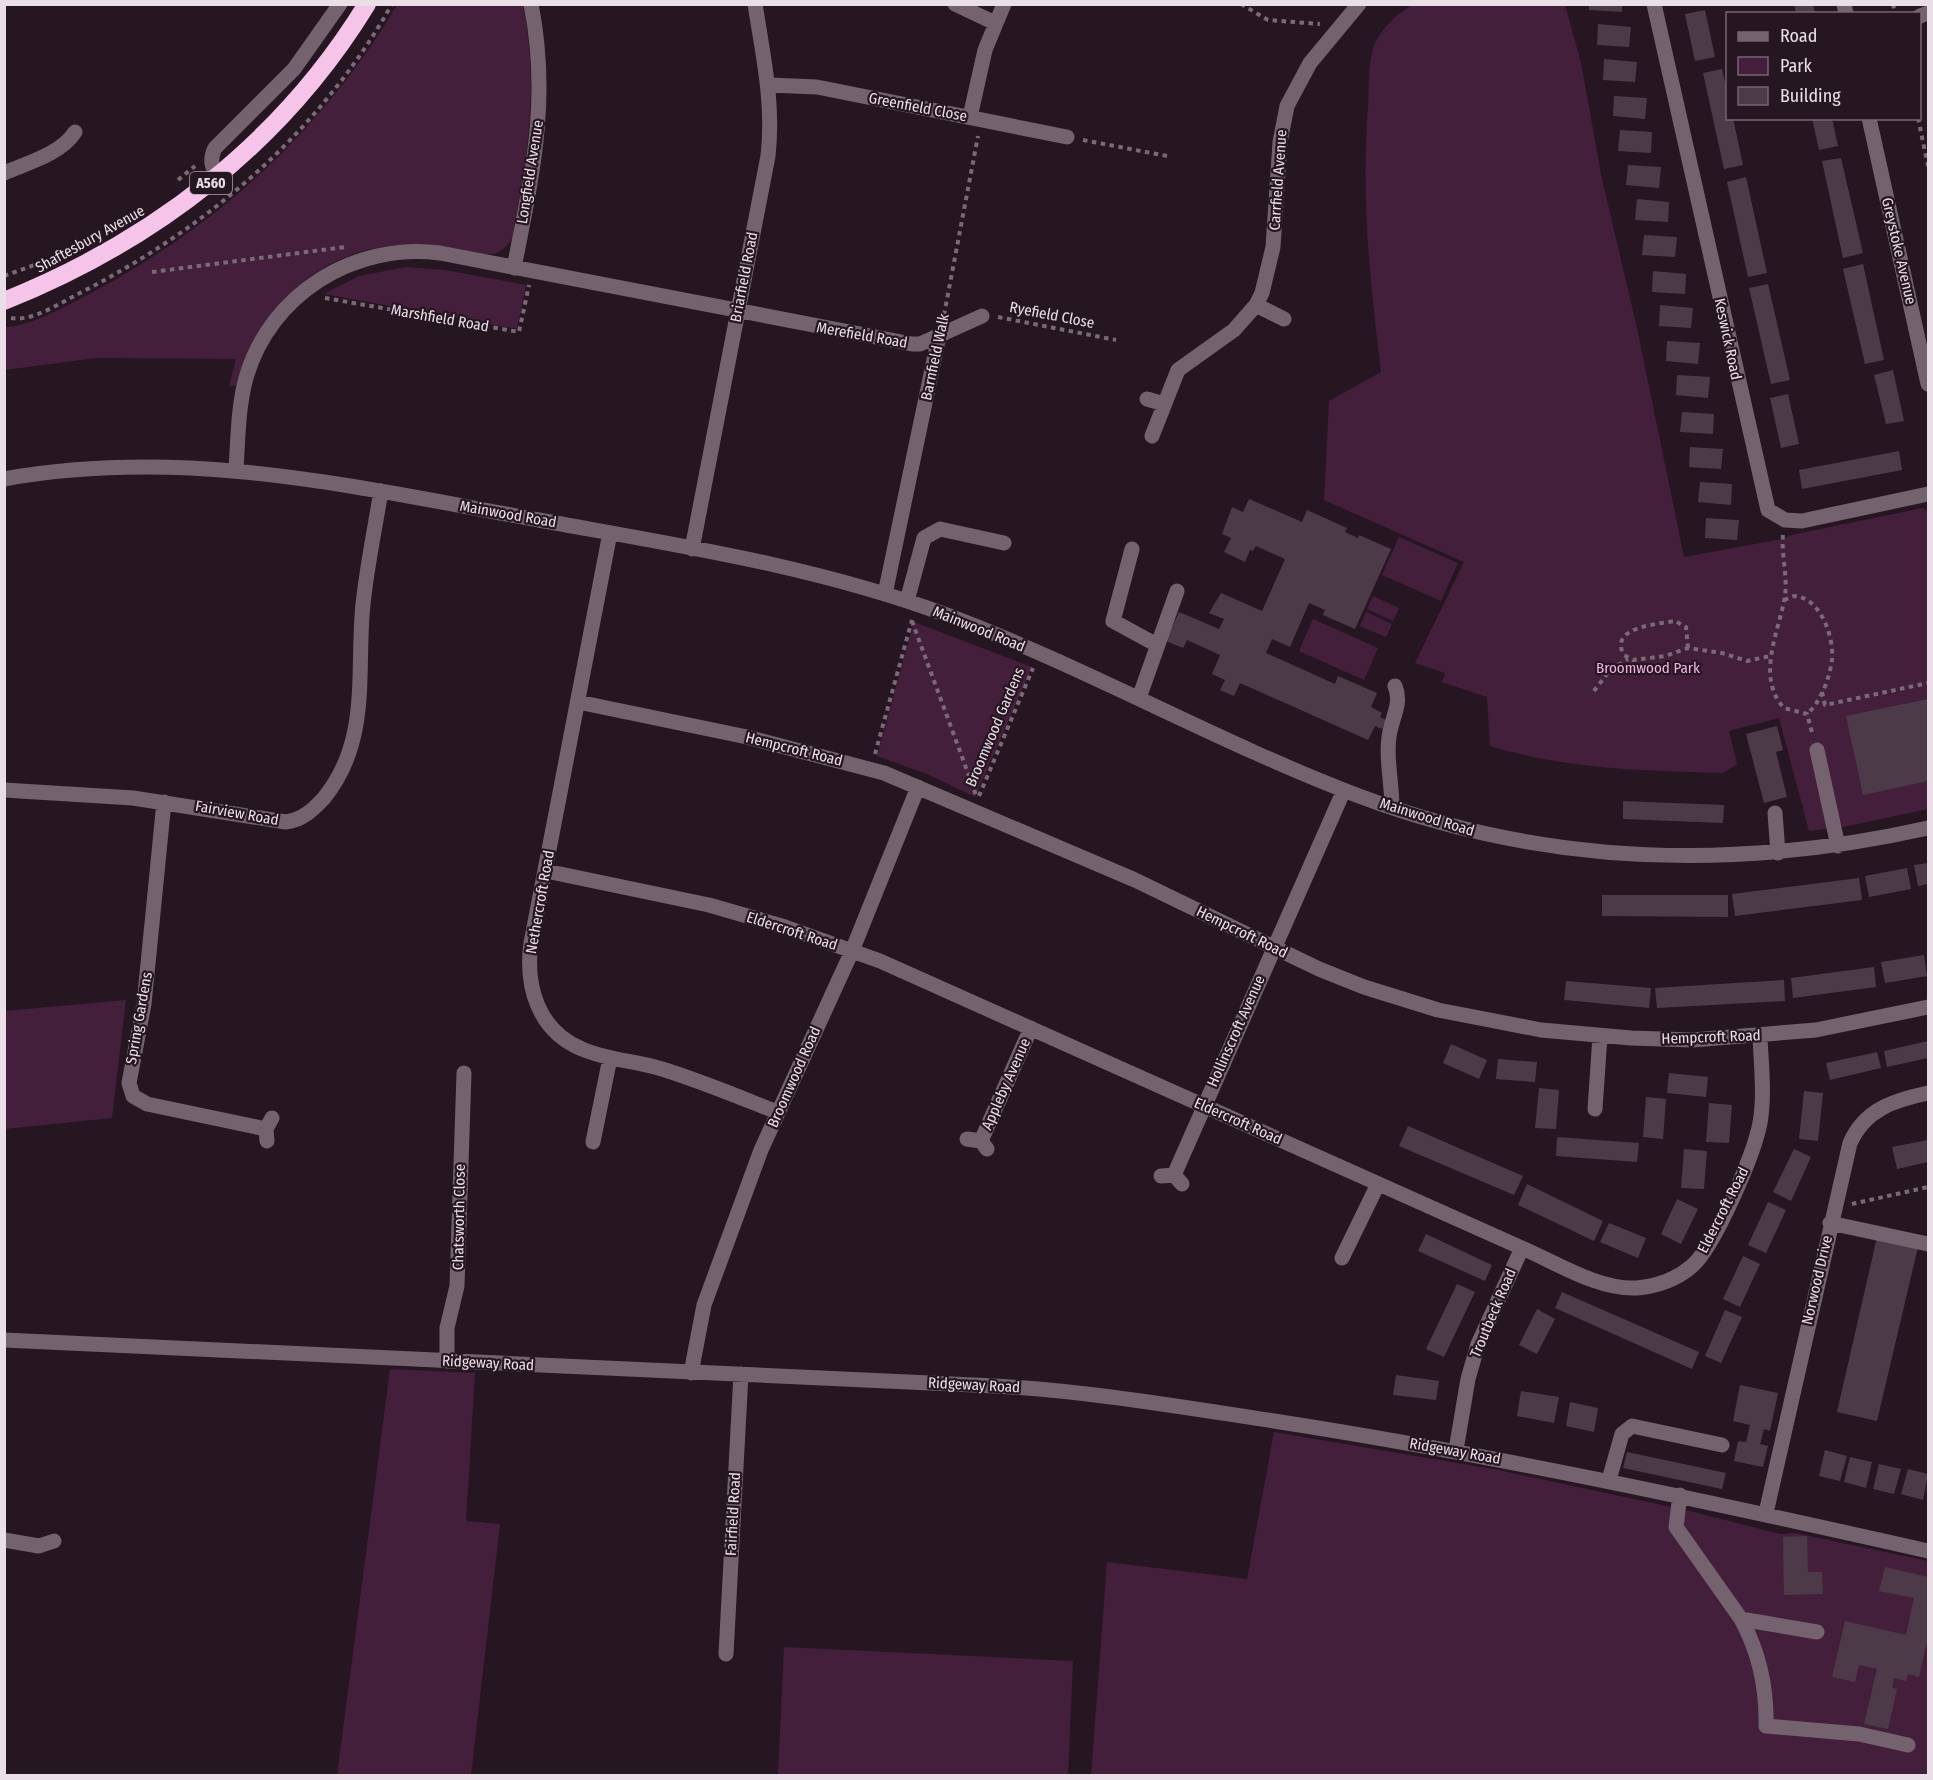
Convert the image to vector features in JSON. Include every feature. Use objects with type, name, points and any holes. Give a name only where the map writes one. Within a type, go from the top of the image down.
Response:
[{"type":"highway","name":"Shaftesbury Avenue","points":[[4,301],[104,255],[159,222],[218,178],[290,108],[336,51],[367,4]]},
{"type":"street","points":[[218,178],[212,167],[211,157],[215,148],[294,69],[340,4]]},
{"type":"street","name":"Longfield Avenue","points":[[514,268],[539,132],[539,65],[531,4]]},
{"type":"street","name":"Briarfield Road","points":[[692,549],[768,156],[771,127],[769,85],[755,4]]},
{"type":"street","points":[[955,4],[995,23]]},
{"type":"street","points":[[976,118],[985,50],[1004,4]]},
{"type":"street","name":"Carrfield Avenue","points":[[1152,436],[1179,370],[1234,330],[1256,304],[1270,263],[1280,142],[1287,106],[1310,63],[1359,4]]},
{"type":"street","name":"Keswick Road","points":[[1654,4],[1764,501],[1773,515],[1785,520]]},
{"type":"street","name":"Greenfield Close","points":[[769,85],[817,87],[1069,137]]},
{"type":"street","name":"Greystoke Avenue","points":[[1869,120],[1929,384]]},
{"type":"street","points":[[4,173],[60,148],[70,140],[75,132]]},
{"type":"street","points":[[236,469],[242,399],[251,362],[273,322],[300,294],[327,275],[352,262],[390,253],[424,251],[738,311]]},
{"type":"street","points":[[1256,304],[1284,319]]},
{"type":"street","name":"Merefield Road","points":[[738,311],[912,344],[920,344],[982,316]]},
{"type":"street","name":"Barnfield Walk","points":[[885,594],[939,336]]},
{"type":"street","points":[[1147,399],[1164,404]]},
{"type":"street","name":"Mainwood Road","points":[[4,478],[109,467],[236,469],[381,491],[610,532],[787,567],[912,603],[1039,653],[1344,790],[1447,825],[1502,838],[1574,847],[1600,853],[1711,857],[1838,846],[1929,828]]},
{"type":"street","name":"Fairview Road","points":[[4,790],[164,802],[286,822],[309,812],[331,789],[349,756],[358,723],[363,602],[381,491]]},
{"type":"street","points":[[1785,520],[1802,521],[1929,494]]},
{"type":"street","points":[[912,603],[924,538],[930,532],[940,529],[1004,543]]},
{"type":"street","name":"Nethercroft Road","points":[[610,532],[529,956],[532,995],[546,1022],[563,1039],[583,1050],[663,1069],[777,1112]]},
{"type":"street","points":[[1132,549],[1113,621],[1157,645]]},
{"type":"street","points":[[1138,698],[1177,591]]},
{"type":"street","points":[[1392,807],[1389,744],[1391,727],[1398,706],[1395,686]]},
{"type":"street","name":"Hempcroft Road","points":[[578,702],[737,735],[871,770],[975,805],[1273,948],[1364,987],[1438,1010],[1517,1026],[1600,1036],[1692,1040],[1760,1036],[1835,1027],[1929,1007]]},
{"type":"street","points":[[1817,750],[1838,846]]},
{"type":"street","name":"Broomwood Road","points":[[690,1373],[704,1305],[777,1112],[852,951],[918,787]]},
{"type":"street","name":"Hollinscroft Avenue","points":[[1172,1178],[1344,790]]},
{"type":"street","name":"Spring Gardens","points":[[164,802],[144,1004],[129,1073],[130,1090],[133,1096],[147,1104],[268,1129]]},
{"type":"street","points":[[1775,813],[1778,853]]},
{"type":"street","name":"Eldercroft Road","points":[[546,871],[709,905],[785,927],[901,970],[1522,1248],[1618,1287],[1637,1288],[1660,1283],[1693,1265],[1709,1242],[1755,1142],[1762,1099],[1760,1036]]},
{"type":"street","name":"Appleby Avenue","points":[[978,1143],[1031,1028]]},
{"type":"street","points":[[1594,1111],[1600,1036]]},
{"type":"street","points":[[592,1144],[610,1058]]},
{"type":"street","name":"Chatsworth Close","points":[[447,1361],[447,1329],[457,1286],[464,1073]]},
{"type":"street","name":"Norwood Drive","points":[[1766,1513],[1845,1156],[1859,1126],[1883,1106],[1929,1093]]},
{"type":"street","points":[[1341,1261],[1378,1184]]},
{"type":"street","points":[[1832,1215],[1929,1244]]},
{"type":"street","name":"Troutbeck Road","points":[[1456,1450],[1468,1379],[1478,1344],[1522,1248]]},
{"type":"street","name":"Ridgeway Road","points":[[4,1340],[1015,1387],[1089,1394],[1456,1450],[1766,1513],[1929,1551]]},
{"type":"street","name":"Fairfield Road","points":[[726,1654],[741,1374]]},
{"type":"street","points":[[1609,1480],[1622,1434],[1632,1426],[1722,1445]]},
{"type":"street","points":[[1680,1495],[1676,1527],[1741,1619],[1754,1642],[1767,1705],[1766,1726],[1859,1734],[1908,1745]]},
{"type":"street","points":[[4,1540],[39,1546],[54,1541]]},
{"type":"street","points":[[1741,1619],[1817,1632]]},
{"type":"path","points":[[1242,4],[1268,20],[1343,25]]},
{"type":"path","name":"Barnfield Walk","points":[[939,336],[976,118]]},
{"type":"path","points":[[1918,120],[1929,166]]},
{"type":"path","points":[[1069,137],[1167,156]]},
{"type":"path","points":[[176,182],[204,159],[211,157]]},
{"type":"path","points":[[153,272],[348,246]]},
{"type":"path","points":[[4,276],[44,261]]},
{"type":"path","name":"Marshfield Road","points":[[300,294],[519,332],[532,271]]},
{"type":"path","name":"Ryefield Close","points":[[982,316],[1001,317],[1116,340]]},
{"type":"path","points":[[1785,520],[1784,600],[1770,656],[1774,693],[1785,708],[1807,714]]},
{"type":"path","points":[[1784,600],[1802,596],[1817,607],[1832,655],[1829,676],[1807,714],[1817,750]]},
{"type":"path","points":[[871,770],[912,621],[912,603]]},
{"type":"path","points":[[912,621],[975,805]]},
{"type":"path","points":[[1628,659],[1621,649],[1620,642],[1628,632],[1675,621],[1686,627],[1688,648]]},
{"type":"path","points":[[1594,692],[1610,670],[1628,659],[1665,656],[1688,648],[1722,652],[1747,662],[1770,656]]},
{"type":"path","name":"Broomwood Gardens","points":[[975,805],[1039,653]]},
{"type":"path","points":[[1822,691],[1825,705],[1929,683]]},
{"type":"path","points":[[1832,1215],[1929,1187]]},
{"type":"green space","points":[[397,5],[523,5],[530,64],[530,122],[523,179],[512,238],[504,249],[484,255],[424,245],[391,246],[360,252],[331,264],[305,280],[282,301],[263,326],[247,354],[237,385],[229,387],[236,359],[96,358],[5,370],[5,327],[38,319],[93,292],[184,236],[225,204],[265,170],[336,93],[368,50]]},
{"type":"green space","name":"Broomwood Park","points":[[1412,5],[1565,5],[1581,63],[1602,179],[1637,328],[1684,557],[1783,539],[1791,535],[1923,508],[1928,512],[1928,809],[1843,827],[1809,831],[1779,718],[1729,731],[1737,764],[1723,773],[1635,770],[1577,764],[1547,760],[1490,746],[1487,697],[1442,682],[1445,673],[1415,663],[1464,562],[1324,500],[1329,401],[1381,372],[1370,272],[1366,207],[1369,70],[1373,48],[1380,35],[1394,18]]},
{"type":"green space","points":[[406,267],[445,270],[526,285],[517,329],[324,294],[359,276]]},
{"type":"green space","points":[[1399,537],[1458,563],[1441,601],[1382,575]]},
{"type":"green space","points":[[1373,596],[1399,608],[1393,621],[1367,609]]},
{"type":"green space","points":[[1366,612],[1392,624],[1386,637],[1360,626]]},
{"type":"green space","points":[[1313,619],[1378,648],[1364,680],[1299,651]]},
{"type":"green space","points":[[914,622],[1032,667],[975,797],[927,774],[877,756]]},
{"type":"green space","points":[[126,1000],[112,1118],[5,1129],[5,1011]]},
{"type":"green space","points":[[390,1369],[475,1373],[466,1521],[500,1524],[471,1775],[337,1775]]},
{"type":"green space","points":[[1274,1432],[1498,1470],[1690,1511],[1780,1534],[1795,1533],[1928,1561],[1928,1775],[1091,1776],[1107,1562],[1247,1579]]},
{"type":"green space","points":[[784,1647],[1073,1661],[1068,1775],[778,1775]]},
{"type":"building","points":[[1589,4],[1622,4],[1622,12],[1589,10]]},
{"type":"building","points":[[1794,4],[1813,4],[1815,12],[1796,12]]},
{"type":"building","points":[[1705,10],[1715,57],[1695,61],[1685,14]]},
{"type":"building","points":[[1598,24],[1631,27],[1629,47],[1597,45]]},
{"type":"building","points":[[1604,59],[1637,62],[1635,82],[1603,80]]},
{"type":"building","points":[[1722,69],[1726,86],[1726,120],[1733,120],[1743,165],[1724,169],[1703,73]]},
{"type":"building","points":[[1614,96],[1647,98],[1645,119],[1613,116]]},
{"type":"building","points":[[1812,120],[1832,120],[1838,146],[1819,150]]},
{"type":"building","points":[[1620,130],[1652,132],[1651,153],[1618,151]]},
{"type":"building","points":[[1841,158],[1863,253],[1843,258],[1822,161]]},
{"type":"building","points":[[1628,165],[1661,167],[1659,188],[1626,185]]},
{"type":"building","points":[[1746,177],[1767,273],[1748,277],[1727,182]]},
{"type":"building","points":[[1637,199],[1669,202],[1668,222],[1635,220]]},
{"type":"building","points":[[1644,235],[1677,237],[1675,257],[1642,255]]},
{"type":"building","points":[[1863,264],[1884,360],[1865,364],[1843,269]]},
{"type":"building","points":[[1653,271],[1686,274],[1685,294],[1652,292]]},
{"type":"building","points":[[1768,284],[1790,380],[1771,384],[1749,288]]},
{"type":"building","points":[[1660,305],[1693,308],[1691,328],[1659,326]]},
{"type":"building","points":[[1667,341],[1700,343],[1698,364],[1666,361]]},
{"type":"building","points":[[1893,370],[1904,421],[1886,424],[1874,375]]},
{"type":"building","points":[[1677,375],[1710,377],[1708,398],[1676,395]]},
{"type":"building","points":[[1788,394],[1799,444],[1781,448],[1770,398]]},
{"type":"building","points":[[1682,412],[1714,414],[1713,434],[1680,432]]},
{"type":"building","points":[[1690,447],[1723,449],[1721,469],[1689,467]]},
{"type":"building","points":[[1899,451],[1902,470],[1802,489],[1799,470]]},
{"type":"building","points":[[1700,482],[1732,484],[1731,505],[1698,502]]},
{"type":"building","points":[[1249,499],[1302,522],[1307,510],[1347,528],[1345,532],[1358,538],[1359,535],[1391,549],[1355,629],[1323,615],[1325,610],[1309,603],[1290,647],[1272,639],[1266,653],[1335,684],[1338,676],[1377,693],[1371,707],[1382,713],[1380,717],[1386,720],[1382,729],[1375,726],[1368,740],[1240,683],[1234,696],[1220,690],[1225,680],[1212,674],[1220,655],[1187,640],[1183,648],[1166,641],[1179,612],[1219,629],[1224,619],[1209,613],[1221,593],[1262,611],[1285,559],[1256,546],[1253,551],[1250,550],[1245,562],[1224,552],[1231,538],[1222,534],[1232,507],[1243,512]]},
{"type":"building","points":[[1706,518],[1739,520],[1737,540],[1705,538]]},
{"type":"building","points":[[1928,699],[1928,781],[1863,795],[1846,716]]},
{"type":"building","points":[[1777,726],[1783,750],[1776,752],[1787,797],[1764,803],[1746,734]]},
{"type":"building","points":[[1623,801],[1724,805],[1723,823],[1623,819]]},
{"type":"building","points":[[1928,863],[1928,884],[1918,886],[1914,865]]},
{"type":"building","points":[[1907,868],[1911,889],[1869,897],[1865,876]]},
{"type":"building","points":[[1859,878],[1862,900],[1735,916],[1732,894]]},
{"type":"building","points":[[1602,895],[1728,895],[1728,917],[1602,916]]},
{"type":"building","points":[[1924,955],[1927,976],[1885,983],[1881,962]]},
{"type":"building","points":[[1874,967],[1876,987],[1793,998],[1791,978]]},
{"type":"building","points":[[1784,980],[1785,1001],[1657,1008],[1655,988]]},
{"type":"building","points":[[1566,981],[1651,988],[1649,1008],[1564,1000]]},
{"type":"building","points":[[1928,1041],[1928,1058],[1887,1067],[1884,1051]]},
{"type":"building","points":[[1451,1044],[1487,1060],[1479,1079],[1443,1063]]},
{"type":"building","points":[[1877,1052],[1881,1068],[1830,1080],[1826,1063]]},
{"type":"building","points":[[1498,1059],[1537,1062],[1535,1082],[1496,1079]]},
{"type":"building","points":[[1669,1073],[1708,1077],[1706,1097],[1667,1093]]},
{"type":"building","points":[[1539,1088],[1559,1090],[1556,1129],[1535,1128]]},
{"type":"building","points":[[1804,1091],[1823,1093],[1818,1141],[1799,1139]]},
{"type":"building","points":[[1646,1097],[1666,1099],[1663,1139],[1643,1137]]},
{"type":"building","points":[[1709,1103],[1732,1105],[1729,1143],[1706,1142]]},
{"type":"building","points":[[1408,1126],[1523,1176],[1514,1195],[1399,1146]]},
{"type":"building","points":[[1557,1137],[1639,1143],[1637,1162],[1556,1156]]},
{"type":"building","points":[[1928,1140],[1928,1162],[1897,1169],[1892,1147]]},
{"type":"building","points":[[1684,1149],[1707,1151],[1704,1189],[1681,1188]]},
{"type":"building","points":[[1794,1149],[1811,1157],[1791,1201],[1773,1192]]},
{"type":"building","points":[[1527,1184],[1603,1221],[1594,1241],[1518,1205]]},
{"type":"building","points":[[1677,1199],[1698,1209],[1681,1244],[1661,1234]]},
{"type":"building","points":[[1768,1202],[1786,1210],[1766,1253],[1748,1245]]},
{"type":"building","points":[[1609,1223],[1646,1238],[1638,1258],[1600,1242]]},
{"type":"building","points":[[1426,1234],[1492,1265],[1485,1281],[1418,1251]]},
{"type":"building","points":[[1877,1237],[1918,1247],[1877,1421],[1837,1412]]},
{"type":"building","points":[[1743,1256],[1760,1264],[1740,1307],[1723,1299]]},
{"type":"building","points":[[1457,1284],[1475,1292],[1444,1357],[1426,1349]]},
{"type":"building","points":[[1562,1292],[1699,1352],[1692,1369],[1555,1308]]},
{"type":"building","points":[[1537,1309],[1555,1319],[1537,1354],[1519,1345]]},
{"type":"building","points":[[1725,1310],[1742,1317],[1721,1363],[1705,1356]]},
{"type":"building","points":[[1396,1375],[1439,1381],[1436,1400],[1393,1395]]},
{"type":"building","points":[[1740,1385],[1778,1393],[1770,1431],[1764,1429],[1760,1444],[1768,1446],[1763,1467],[1734,1461],[1738,1441],[1746,1442],[1750,1425],[1733,1421]]},
{"type":"building","points":[[1521,1391],[1559,1397],[1554,1423],[1517,1416]]},
{"type":"building","points":[[1570,1402],[1598,1408],[1594,1432],[1566,1426]]},
{"type":"building","points":[[1825,1450],[1847,1456],[1840,1481],[1819,1476]]},
{"type":"building","points":[[1627,1452],[1726,1473],[1722,1489],[1623,1468]]},
{"type":"building","points":[[1850,1457],[1872,1462],[1866,1488],[1844,1482]]},
{"type":"building","points":[[1879,1464],[1901,1469],[1894,1494],[1873,1489]]},
{"type":"building","points":[[1908,1469],[1928,1474],[1923,1500],[1901,1494]]},
{"type":"building","points":[[1807,1536],[1808,1572],[1822,1572],[1823,1594],[1784,1595],[1783,1537]]},
{"type":"building","points":[[1885,1567],[1928,1577],[1928,1637],[1919,1677],[1908,1674],[1906,1681],[1894,1678],[1892,1688],[1897,1689],[1888,1729],[1864,1724],[1877,1669],[1859,1665],[1855,1682],[1832,1677],[1845,1621],[1906,1635],[1914,1598],[1879,1591]]}]
